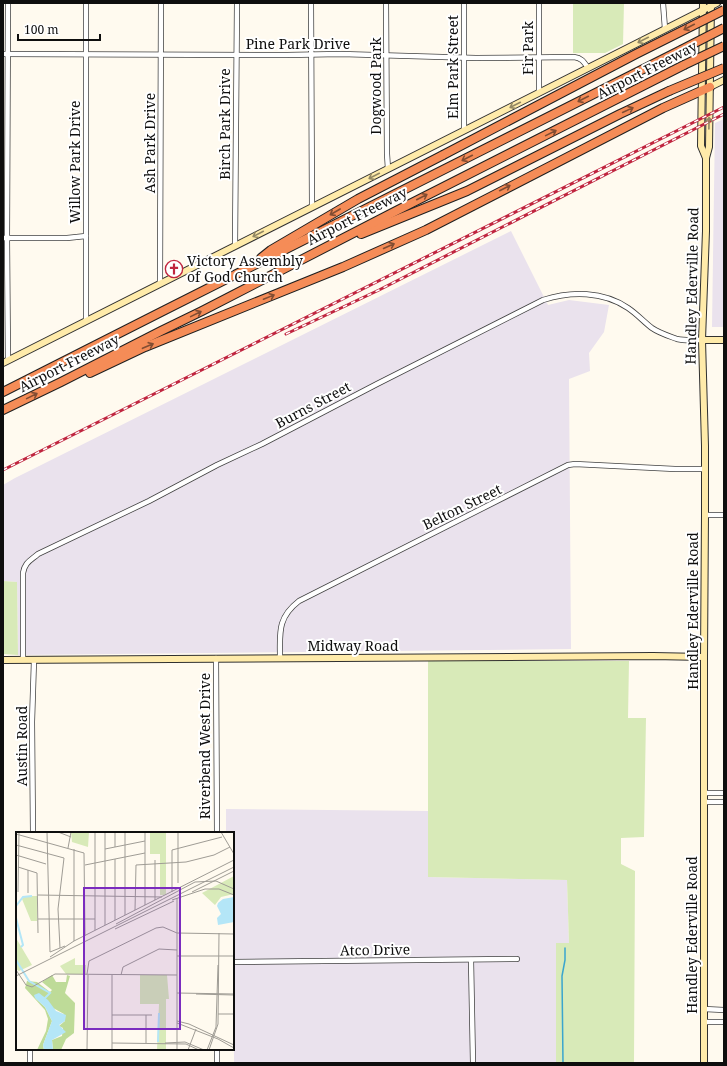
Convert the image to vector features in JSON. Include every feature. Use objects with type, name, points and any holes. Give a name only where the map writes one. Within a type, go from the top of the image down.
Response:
[{"type":"highway","points":[[245,270],[271,250],[365,195],[622,61],[724,10]]},
{"type":"highway","name":"Airport Freeway","points":[[3,392],[724,28]]},
{"type":"highway","name":"Airport Freeway","points":[[3,410],[61,382],[161,330],[202,311],[312,253],[724,46]]},
{"type":"highway","points":[[312,253],[467,191],[620,114],[669,91],[724,68]]},
{"type":"highway","points":[[61,382],[82,377],[145,347],[343,267],[426,230],[656,112],[710,87]]},
{"type":"main road","name":"Airport Freeway","points":[[5,361],[539,93],[664,29],[703,6],[713,4]]},
{"type":"main road","name":"Handley Ederville Road","points":[[704,1063],[705,469],[702,340],[706,231],[706,158],[709,147],[713,4]]},
{"type":"main road","name":"Handley Ederville Road","points":[[703,6],[701,146],[706,158]]},
{"type":"main road","points":[[710,87],[724,80]]},
{"type":"main road","points":[[702,340],[724,340]]},
{"type":"main road","name":"Midway Road","points":[[3,660],[645,656],[704,657]]},
{"type":"street","points":[[5,361],[6,54],[8,3]]},
{"type":"street","name":"Willow Park Drive","points":[[86,3],[86,321]]},
{"type":"street","name":"Ash Park Drive","points":[[160,283],[161,3]]},
{"type":"street","name":"Birch Park Drive","points":[[235,246],[237,3]]},
{"type":"street","points":[[311,3],[310,55],[312,207]]},
{"type":"street","name":"Dogwood Park","points":[[386,3],[388,169]]},
{"type":"street","name":"Elm Park Street","points":[[464,3],[464,130]]},
{"type":"street","name":"Fir Park","points":[[539,3],[539,93]]},
{"type":"street","points":[[663,3],[664,29]]},
{"type":"street","name":"Pine Park Drive","points":[[6,54],[341,54],[464,58],[538,57],[578,58],[584,60],[588,68]]},
{"type":"street","points":[[5,238],[67,238],[86,236]]},
{"type":"street","name":"Burns Street","points":[[23,660],[24,567],[27,562],[38,554],[149,501],[543,300],[575,293],[590,294],[609,299],[628,308],[653,329],[679,339],[702,340]]},
{"type":"street","name":"Belton Street","points":[[280,658],[281,626],[288,612],[299,601],[568,465],[575,464],[705,469]]},
{"type":"street","points":[[705,515],[724,516]]},
{"type":"street","name":"Riverbend West Drive","points":[[216,658],[217,832]]},
{"type":"street","name":"Austin Road","points":[[33,832],[32,722],[34,660]]},
{"type":"street","points":[[704,793],[724,794]]},
{"type":"street","points":[[704,802],[724,802]]},
{"type":"street","name":"Atco Drive","points":[[234,962],[517,959]]},
{"type":"street","points":[[471,960],[473,1063]]},
{"type":"street","points":[[704,1009],[724,1010]]},
{"type":"street","points":[[704,1022],[724,1022]]},
{"type":"street","points":[[30,1050],[30,1063]]},
{"type":"street","points":[[217,1050],[217,1063]]},
{"type":"shaded area","points":[[724,119],[724,327],[712,327],[715,123]]},
{"type":"shaded area","points":[[511,231],[548,305],[569,300],[609,305],[604,332],[589,353],[590,371],[569,379],[571,649],[18,655],[17,582],[3,581],[3,485]]},
{"type":"shaded area","points":[[226,809],[428,811],[428,877],[567,880],[569,943],[556,943],[556,1063],[234,1063],[234,832],[226,832]]},
{"type":"green space","points":[[573,3],[624,3],[623,44],[605,53],[573,53]]},
{"type":"green space","points":[[3,581],[17,582],[18,655],[3,654]]},
{"type":"green space","points":[[428,661],[629,661],[628,718],[646,718],[644,837],[621,838],[621,864],[635,871],[634,1063],[556,1063],[556,943],[569,943],[567,880],[428,877]]},
{"type":"waterway","points":[[563,1063],[562,976],[565,960],[565,948]]},
{"type":"railway","points":[[3,470],[724,107]]},
{"type":"railway","points":[[286,334],[379,290],[724,114]]},
{"type":"place","name":"Victory Assembly of God Church","points":[[174,269]]}]
